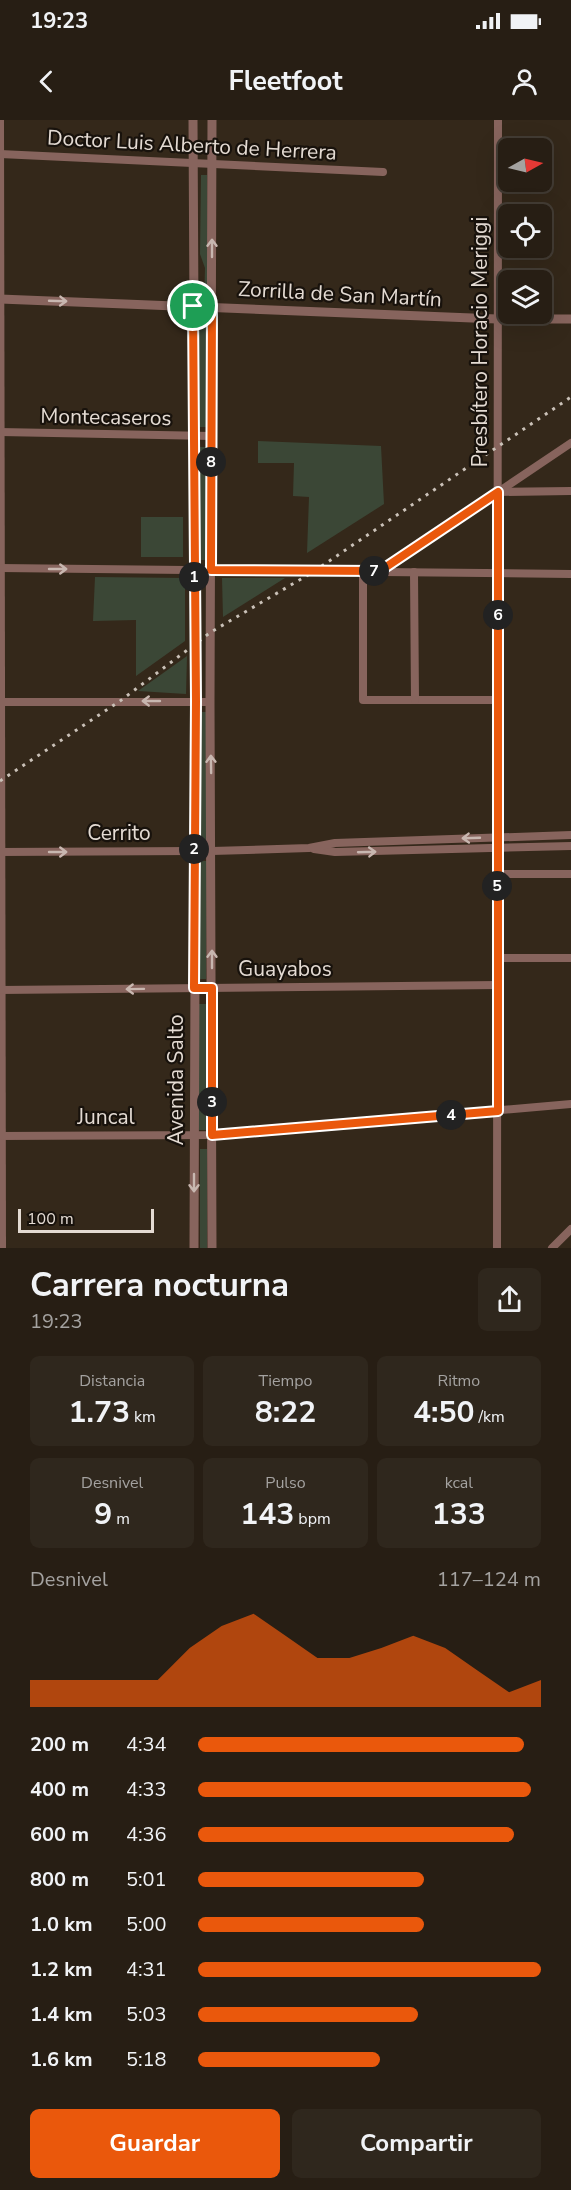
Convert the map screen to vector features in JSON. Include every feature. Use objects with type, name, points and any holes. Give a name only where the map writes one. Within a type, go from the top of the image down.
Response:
[{"type":"street","points":[[0,120],[2,1248]]},
{"type":"street","name":"Avenida Salto","points":[[193,120],[196,701],[194,1248]]},
{"type":"street","name":"Avenida Salto","points":[[212,120],[210,702],[212,1248]]},
{"type":"street","name":"Presbítero Horacio Meriggi","points":[[497,1248],[498,120]]},
{"type":"street","name":"Doctor Luis Alberto de Herrera","points":[[0,154],[383,172]]},
{"type":"street","name":"Zorrilla de San Martín","points":[[0,299],[497,319],[571,319]]},
{"type":"street","name":"Montecaseros","points":[[1,432],[212,436]]},
{"type":"street","points":[[380,571],[571,443]]},
{"type":"street","points":[[498,492],[571,491]]},
{"type":"street","points":[[0,568],[571,574]]},
{"type":"street","points":[[363,572],[363,700],[498,700]]},
{"type":"street","points":[[414,572],[415,700]]},
{"type":"street","points":[[0,702],[210,702]]},
{"type":"street","name":"Cerrito","points":[[1,852],[212,851],[309,848],[335,843],[571,835]]},
{"type":"street","name":"Cerrito","points":[[309,848],[335,852],[571,846]]},
{"type":"street","points":[[497,874],[571,874]]},
{"type":"street","points":[[498,958],[571,958]]},
{"type":"street","name":"Guayabos","points":[[2,990],[498,986]]},
{"type":"street","name":"Juncal","points":[[1,1136],[212,1135],[571,1104]]},
{"type":"street","points":[[552,1248],[571,1229]]},
{"type":"green space","points":[[201,175],[207,175],[208,303],[204,303],[205,268],[200,254]]},
{"type":"green space","points":[[197,312],[208,312],[207,427],[198,427]]},
{"type":"green space","points":[[258,441],[381,446],[384,504],[307,553],[309,497],[293,496],[294,463],[258,463]]},
{"type":"green space","points":[[200,447],[207,447],[207,560],[200,560]]},
{"type":"green space","points":[[141,517],[183,517],[183,557],[141,557]]},
{"type":"green space","points":[[95,577],[185,578],[185,641],[136,676],[136,620],[93,621]]},
{"type":"green space","points":[[222,578],[285,578],[223,617]]},
{"type":"green space","points":[[187,656],[186,694],[138,691]]},
{"type":"green space","points":[[200,712],[206,712],[208,842],[201,842]]},
{"type":"green space","points":[[201,861],[207,861],[206,979],[199,979]]},
{"type":"green space","points":[[199,1004],[207,1004],[207,1130],[199,1130]]},
{"type":"green space","points":[[200,1149],[207,1149],[207,1248],[200,1248]]},
{"type":"railway","points":[[0,781],[120,701],[211,632],[313,572],[571,397]]},
{"type":"route","points":[[193,306],[212,306],[211,570],[380,571],[498,492],[498,1111],[212,1135],[212,988],[194,988],[196,701],[193,306]]}]
